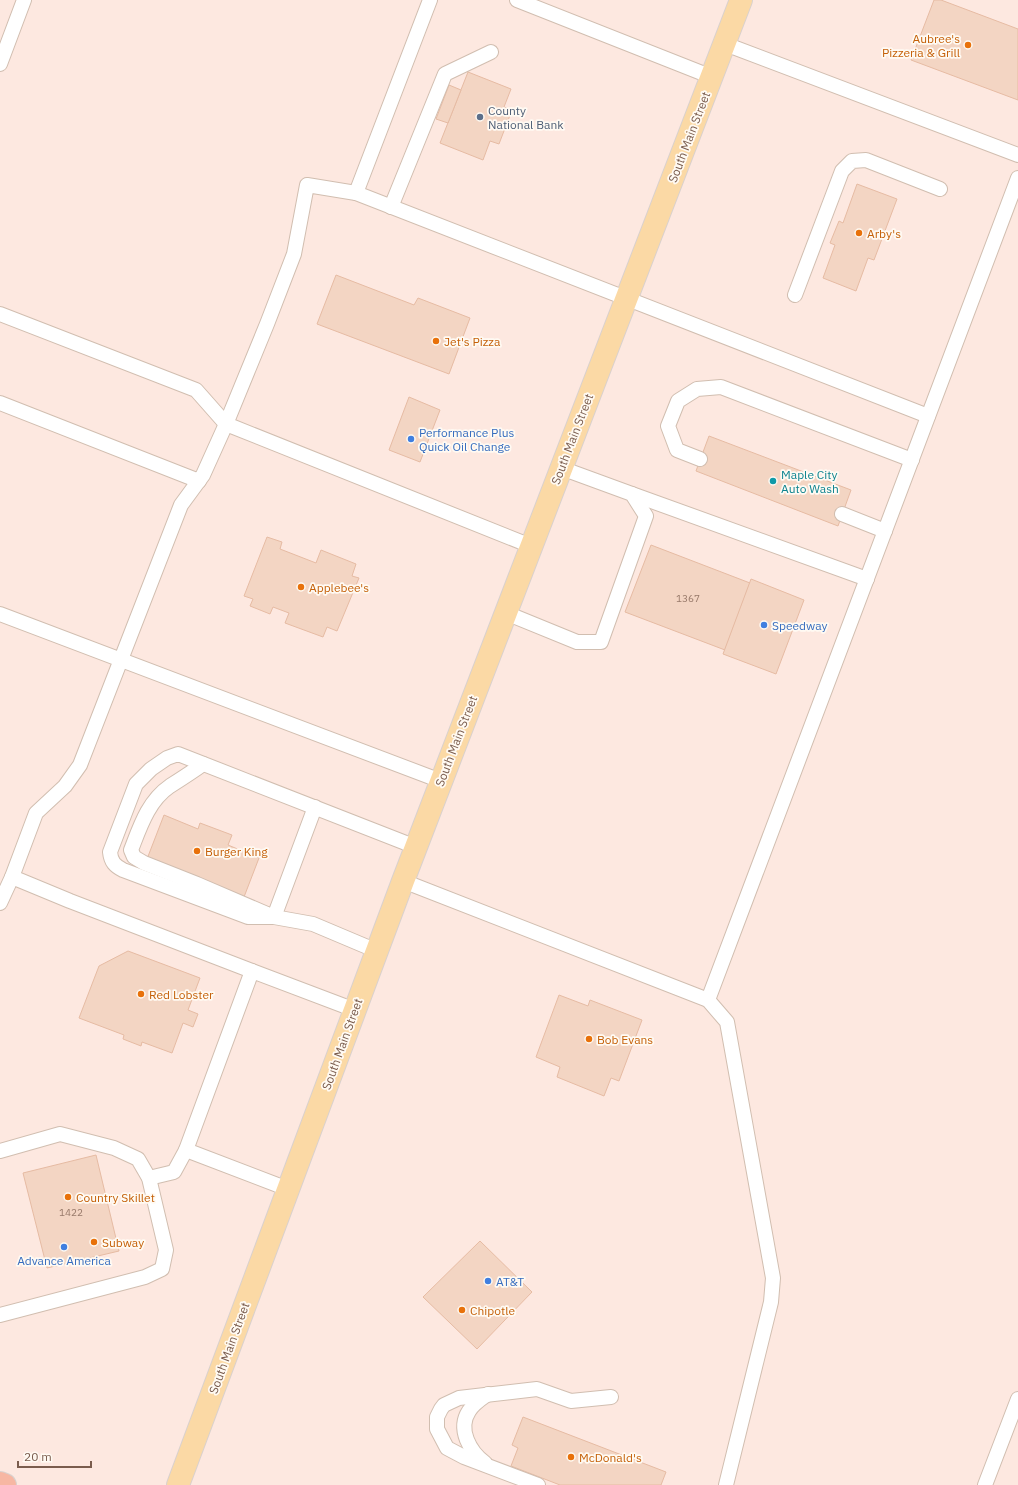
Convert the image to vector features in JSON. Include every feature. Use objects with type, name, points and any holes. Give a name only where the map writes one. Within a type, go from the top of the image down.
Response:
[{"type":"highway","points":[[0,1483],[5,1485]]},
{"type":"main road","name":"South Main Street","points":[[178,1485],[403,881],[741,0]]},
{"type":"lane","points":[[0,64],[24,0]]},
{"type":"lane","points":[[356,193],[430,0]]},
{"type":"lane","points":[[517,0],[712,77]]},
{"type":"lane","points":[[725,44],[1018,155]]},
{"type":"lane","points":[[392,207],[445,74],[491,52]]},
{"type":"lane","points":[[795,295],[842,171],[852,161],[866,160],[940,189]]},
{"type":"lane","points":[[708,1000],[1018,178]]},
{"type":"lane","points":[[0,903],[12,877],[36,813],[65,786],[80,764],[181,505],[199,481],[226,424],[294,254],[307,185],[356,193],[928,416]]},
{"type":"lane","points":[[0,314],[196,390],[226,424],[531,546]]},
{"type":"lane","points":[[700,459],[677,450],[668,426],[678,401],[698,389],[720,387],[912,460]]},
{"type":"lane","points":[[0,403],[199,481]]},
{"type":"lane","points":[[561,468],[866,579]]},
{"type":"lane","points":[[506,613],[577,642],[601,642],[646,516],[632,494]]},
{"type":"lane","points":[[842,514],[885,531]]},
{"type":"lane","points":[[0,614],[441,781]]},
{"type":"lane","points":[[377,952],[313,924],[274,917],[248,917],[123,870],[114,865],[110,858],[110,852],[136,784],[151,769],[167,758],[178,754],[416,847]]},
{"type":"lane","points":[[203,764],[182,780],[169,787],[158,798],[142,820],[131,850],[134,856],[144,863],[274,917]]},
{"type":"lane","points":[[274,917],[315,807]]},
{"type":"lane","points":[[12,877],[70,902],[355,1010]]},
{"type":"lane","points":[[403,881],[708,1000],[727,1022],[773,1278],[771,1302],[726,1485]]},
{"type":"lane","points":[[149,1178],[174,1172],[186,1150],[252,971]]},
{"type":"lane","points":[[0,1151],[60,1134],[114,1148],[138,1159],[149,1178],[166,1250],[162,1269],[145,1277],[0,1315]]},
{"type":"lane","points":[[186,1150],[288,1189]]},
{"type":"lane","points":[[538,1485],[464,1457],[447,1448],[437,1429],[437,1422],[441,1409],[448,1402],[459,1398],[536,1389],[571,1401],[611,1397]]},
{"type":"lane","points":[[488,1394],[477,1402],[468,1412],[465,1430],[466,1438],[473,1452],[491,1467]]},
{"type":"lane","points":[[985,1485],[1018,1399]]},
{"type":"shaded area","points":[[0,0],[1018,0],[1018,1485],[0,1485]]},
{"type":"building","name":"Aubree's Pizzeria & Grill","points":[[934,0],[941,0],[1018,29],[1018,100],[911,60]]},
{"type":"building","name":"County National Bank","points":[[468,72],[511,89],[504,107],[512,110],[499,144],[490,141],[483,160],[440,143]]},
{"type":"building","points":[[449,85],[461,90],[448,123],[436,119]]},
{"type":"building","name":"Arby's","points":[[857,184],[897,199],[874,260],[868,258],[856,291],[823,278],[835,245],[830,243],[839,221],[843,223]]},
{"type":"building","points":[[336,275],[414,305],[418,298],[470,318],[449,374],[317,324]]},
{"type":"building","name":"Performance Plus Quick Oil Change","points":[[409,397],[440,410],[420,462],[389,450]]},
{"type":"building","name":"Maple City Auto Wash","points":[[709,436],[851,490],[838,526],[696,471]]},
{"type":"building","name":"Applebee's","points":[[267,537],[282,542],[280,549],[316,563],[321,550],[356,564],[352,576],[359,578],[337,631],[327,627],[323,637],[285,623],[289,613],[273,607],[270,614],[250,606],[253,599],[244,596]]},
{"type":"building","name":"Speedway","points":[[651,545],[750,583],[725,650],[625,612]]},
{"type":"building","name":"Speedway","points":[[751,579],[804,600],[776,674],[723,654]]},
{"type":"building","name":"Burger King","points":[[164,815],[198,829],[200,823],[232,835],[228,845],[259,858],[244,897],[147,859]]},
{"type":"building","name":"Red Lobster","points":[[128,951],[200,978],[188,1010],[198,1014],[193,1027],[183,1023],[172,1053],[142,1042],[141,1046],[123,1039],[124,1035],[79,1018],[99,966]]},
{"type":"building","name":"Bob Evans","points":[[559,995],[588,1006],[590,1000],[642,1020],[619,1081],[611,1078],[604,1096],[557,1077],[560,1067],[536,1057]]},
{"type":"building","points":[[96,1155],[119,1251],[47,1268],[23,1173]]},
{"type":"building","points":[[480,1241],[532,1292],[477,1349],[423,1297]]},
{"type":"building","name":"McDonald's","points":[[523,1417],[666,1472],[661,1485],[560,1485],[511,1466],[518,1448],[512,1445]]},
{"type":"place","name":"Aubree's Pizzeria & Grill","points":[[968,45]]},
{"type":"place","name":"County National Bank","points":[[480,117]]},
{"type":"place","name":"Arby's","points":[[859,233]]},
{"type":"place","name":"Jet's Pizza","points":[[436,341]]},
{"type":"place","name":"Performance Plus Quick Oil Change","points":[[411,439]]},
{"type":"place","name":"Maple City Auto Wash","points":[[773,481]]},
{"type":"place","name":"Applebee's","points":[[301,587]]},
{"type":"place","name":"Speedway","points":[[764,625]]},
{"type":"place","name":"Burger King","points":[[197,851]]},
{"type":"place","name":"Red Lobster","points":[[141,994]]},
{"type":"place","name":"Bob Evans","points":[[589,1039]]},
{"type":"place","name":"Country Skillet","points":[[68,1197]]},
{"type":"place","name":"Subway","points":[[94,1242]]},
{"type":"place","name":"Advance America","points":[[64,1247]]},
{"type":"place","name":"AT&T","points":[[488,1281]]},
{"type":"place","name":"Chipotle","points":[[462,1310]]},
{"type":"place","name":"McDonald's","points":[[571,1457]]}]
